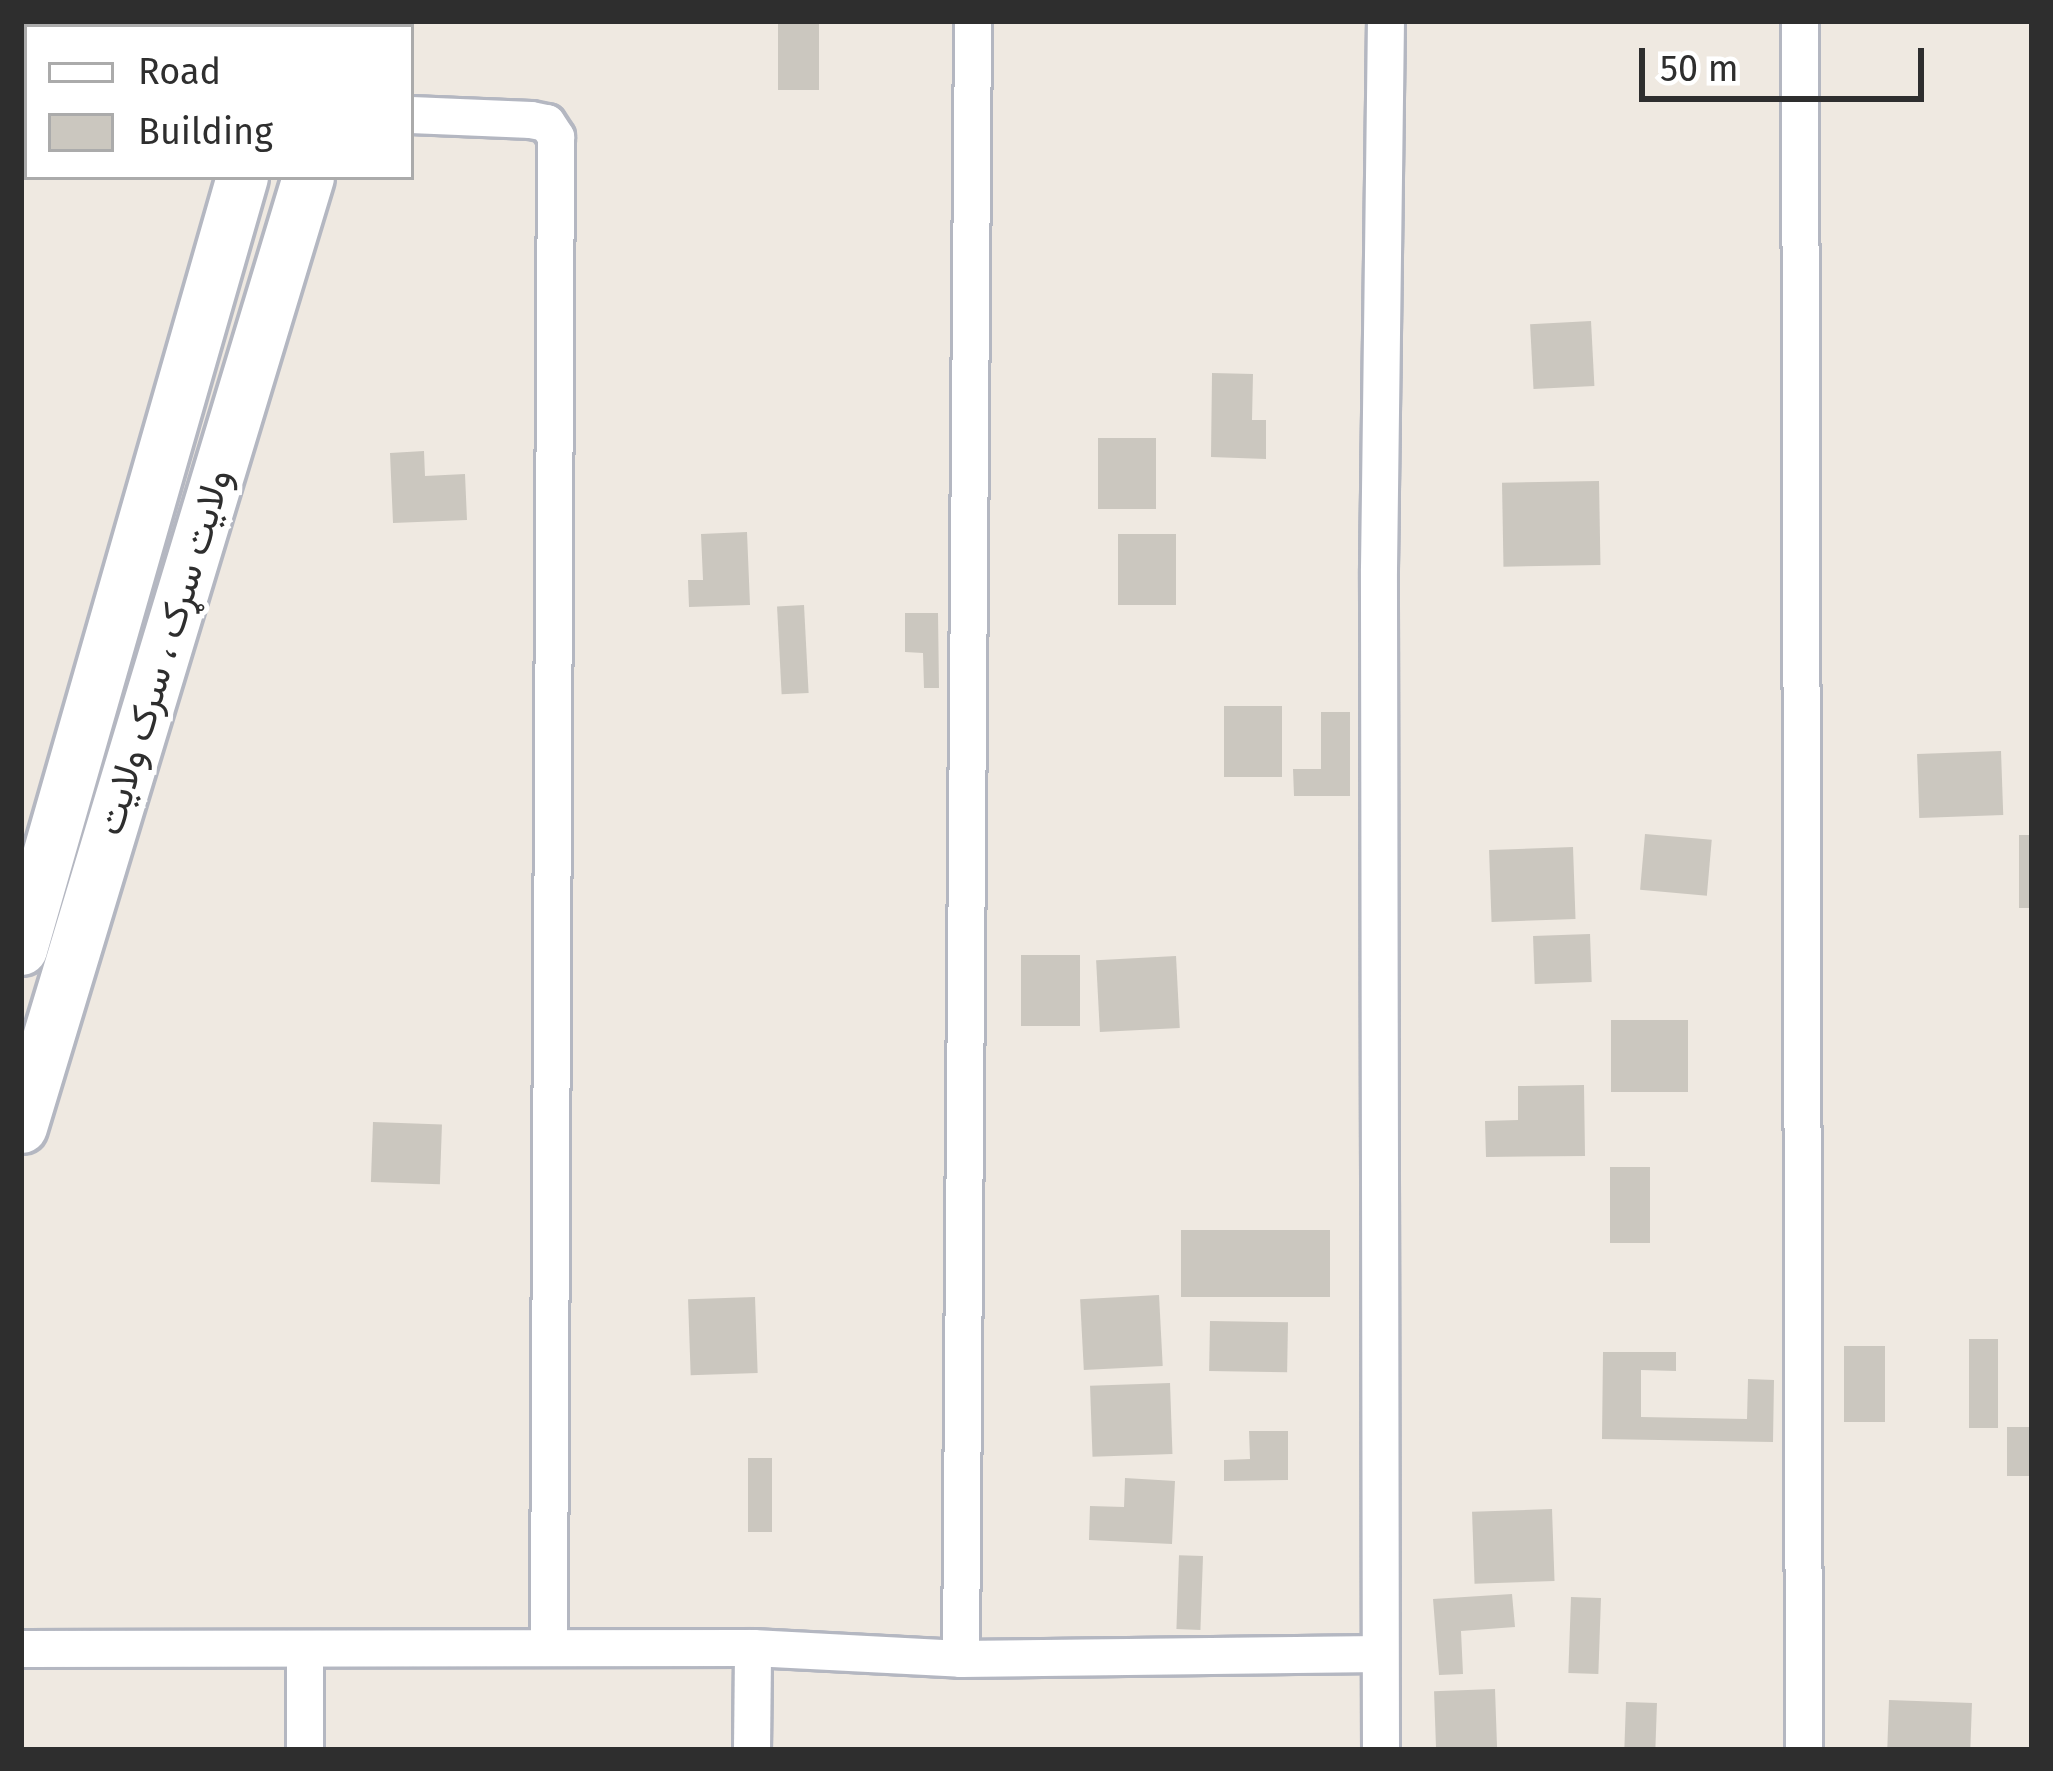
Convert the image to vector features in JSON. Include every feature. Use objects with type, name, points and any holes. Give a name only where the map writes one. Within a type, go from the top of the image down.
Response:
[{"type":"main road","name":"ولایت سړک ، سرک ولایت","points":[[21,949],[241,180]]},
{"type":"main road","name":"ولایت سړک ، سرک ولایت","points":[[21,1126],[307,180]]},
{"type":"street","points":[[961,1659],[973,21]]},
{"type":"street","points":[[1381,1750],[1379,569],[1387,21]]},
{"type":"street","points":[[1800,21],[1804,1750]]},
{"type":"street","points":[[414,115],[531,120],[547,123],[556,137],[549,1647]]},
{"type":"street","points":[[752,1750],[753,1648]]},
{"type":"street","points":[[21,1649],[753,1648],[961,1659],[1380,1654]]},
{"type":"street","points":[[305,1652],[305,1750]]},
{"type":"building","points":[[778,21],[819,21],[819,90],[778,90]]},
{"type":"building","points":[[1591,321],[1594,386],[1533,389],[1530,324]]},
{"type":"building","points":[[1212,373],[1253,374],[1252,420],[1266,420],[1266,459],[1211,457]]},
{"type":"building","points":[[1098,438],[1156,438],[1156,509],[1098,509]]},
{"type":"building","points":[[424,451],[425,476],[465,474],[467,520],[393,523],[390,453]]},
{"type":"building","points":[[1599,481],[1600,565],[1503,567],[1502,483]]},
{"type":"building","points":[[747,532],[750,605],[689,607],[688,580],[703,580],[701,534]]},
{"type":"building","points":[[1118,534],[1176,534],[1176,605],[1118,605]]},
{"type":"building","points":[[804,605],[809,693],[782,694],[777,606]]},
{"type":"building","points":[[905,613],[938,613],[939,688],[924,688],[923,653],[905,652]]},
{"type":"building","points":[[1224,706],[1282,706],[1282,777],[1224,777]]},
{"type":"building","points":[[1321,712],[1350,712],[1350,796],[1294,796],[1293,769],[1321,769]]},
{"type":"building","points":[[2001,751],[2003,815],[1919,818],[1917,754]]},
{"type":"building","points":[[1645,834],[1712,840],[1707,896],[1640,890]]},
{"type":"building","points":[[2019,835],[2032,835],[2032,908],[2019,908]]},
{"type":"building","points":[[1573,847],[1576,919],[1492,922],[1489,850]]},
{"type":"building","points":[[1590,934],[1592,982],[1535,984],[1533,936]]},
{"type":"building","points":[[1021,955],[1080,955],[1080,1026],[1021,1026]]},
{"type":"building","points":[[1176,956],[1180,1028],[1100,1032],[1096,960]]},
{"type":"building","points":[[1611,1020],[1688,1020],[1688,1092],[1611,1092]]},
{"type":"building","points":[[1584,1085],[1585,1156],[1486,1157],[1485,1121],[1518,1120],[1518,1086]]},
{"type":"building","points":[[373,1122],[442,1124],[440,1184],[371,1182]]},
{"type":"building","points":[[1610,1167],[1650,1167],[1650,1243],[1610,1243]]},
{"type":"building","points":[[1181,1230],[1330,1230],[1330,1297],[1181,1297]]},
{"type":"building","points":[[1159,1295],[1163,1366],[1084,1370],[1080,1299]]},
{"type":"building","points":[[755,1297],[758,1373],[691,1375],[688,1299]]},
{"type":"building","points":[[1210,1321],[1288,1322],[1287,1372],[1209,1371]]},
{"type":"building","points":[[1969,1339],[1998,1339],[1998,1428],[1969,1428]]},
{"type":"building","points":[[1844,1346],[1885,1346],[1885,1422],[1844,1422]]},
{"type":"building","points":[[1603,1352],[1676,1352],[1676,1371],[1641,1370],[1641,1417],[1747,1419],[1748,1379],[1774,1380],[1773,1442],[1602,1439]]},
{"type":"building","points":[[1170,1383],[1172,1454],[1093,1457],[1090,1386]]},
{"type":"building","points":[[2007,1427],[2032,1427],[2032,1476],[2007,1476]]},
{"type":"building","points":[[1249,1431],[1288,1431],[1288,1480],[1224,1481],[1224,1460],[1250,1459]]},
{"type":"building","points":[[748,1458],[772,1458],[772,1532],[748,1532]]},
{"type":"building","points":[[1125,1478],[1175,1481],[1172,1544],[1089,1540],[1090,1506],[1124,1507]]},
{"type":"building","points":[[1552,1509],[1555,1581],[1475,1584],[1472,1512]]},
{"type":"building","points":[[1179,1555],[1203,1556],[1200,1630],[1176,1629]]},
{"type":"building","points":[[1512,1594],[1515,1627],[1461,1631],[1463,1674],[1439,1675],[1433,1599]]},
{"type":"building","points":[[1571,1597],[1601,1598],[1598,1674],[1568,1673]]},
{"type":"building","points":[[1495,1689],[1497,1750],[1436,1750],[1434,1691]]},
{"type":"building","points":[[1889,1700],[1972,1703],[1970,1750],[1887,1748]]},
{"type":"building","points":[[1626,1702],[1657,1703],[1655,1750],[1624,1750]]}]
